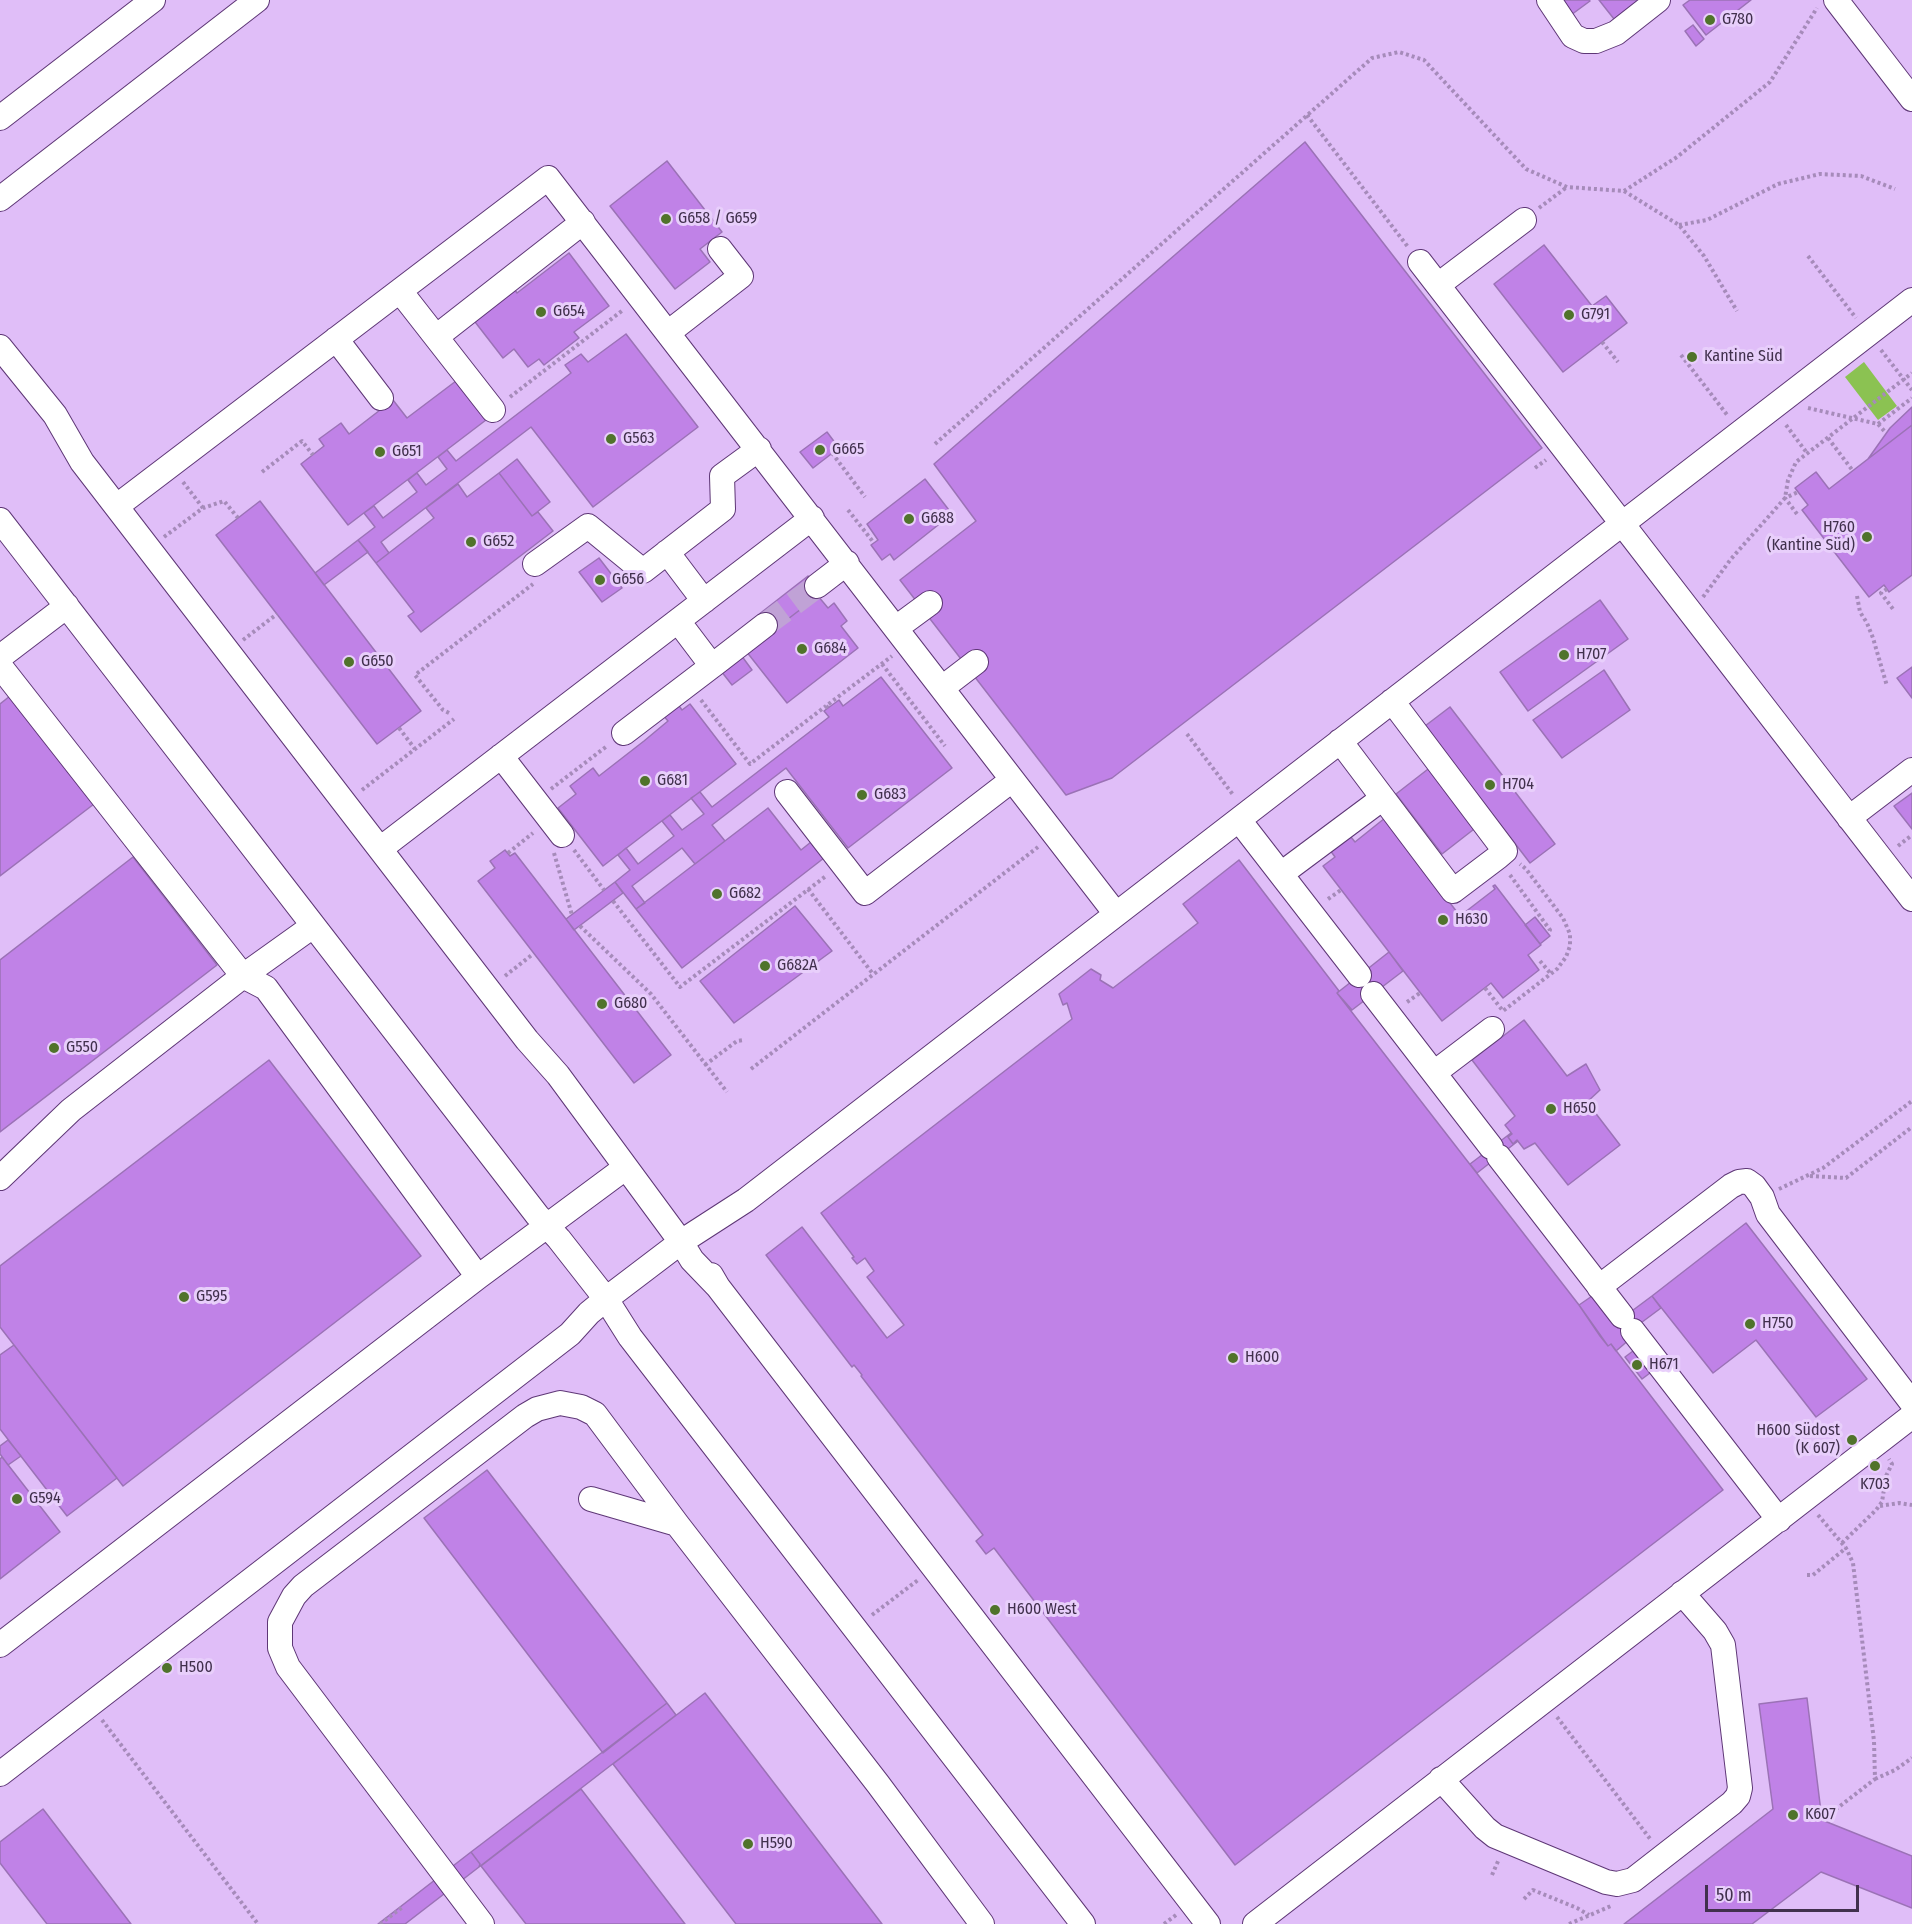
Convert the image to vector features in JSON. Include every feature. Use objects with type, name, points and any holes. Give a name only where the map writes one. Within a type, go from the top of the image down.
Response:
[{"type":"street","points":[[0,199],[257,0]]},
{"type":"street","points":[[1550,0],[1573,36],[1584,41],[1596,41],[1616,33],[1658,0]]},
{"type":"street","points":[[1836,0],[1912,99]]},
{"type":"street","points":[[1,116],[146,2]]},
{"type":"street","points":[[117,506],[548,178],[1116,914]]},
{"type":"street","points":[[1438,285],[1524,220]]},
{"type":"street","points":[[436,337],[584,222]]},
{"type":"street","points":[[669,332],[741,276],[720,249]]},
{"type":"street","points":[[1420,262],[1912,899]]},
{"type":"street","points":[[400,291],[493,410]]},
{"type":"street","points":[[0,1774],[570,1334],[589,1313],[606,1299],[681,1242],[746,1200],[1912,300]]},
{"type":"street","points":[[336,339],[381,398]]},
{"type":"street","points":[[0,347],[55,415],[82,462],[527,1040],[558,1075],[692,1260],[718,1287],[1208,1924]]},
{"type":"street","points":[[535,564],[588,526],[642,571],[723,508],[722,476],[759,449]]},
{"type":"street","points":[[380,849],[812,518]]},
{"type":"street","points":[[0,520],[537,1215],[606,1299],[630,1337],[1083,1924]]},
{"type":"street","points":[[667,552],[704,601]]},
{"type":"street","points":[[817,586],[847,563]]},
{"type":"street","points":[[902,636],[930,603]]},
{"type":"street","points":[[0,657],[67,606]]},
{"type":"street","points":[[678,621],[712,666]]},
{"type":"street","points":[[624,733],[765,625]]},
{"type":"street","points":[[942,688],[976,662]]},
{"type":"street","points":[[0,666],[243,976],[266,988],[478,1277]]},
{"type":"street","points":[[1340,741],[1453,891],[1501,854],[1392,701]]},
{"type":"street","points":[[501,756],[556,828]]},
{"type":"street","points":[[1849,818],[1912,770]]},
{"type":"street","points":[[787,792],[865,893],[1012,780]]},
{"type":"street","points":[[1281,874],[1383,798]]},
{"type":"street","points":[[1239,820],[1359,975]]},
{"type":"street","points":[[0,1178],[71,1110],[243,976],[314,926]]},
{"type":"street","points":[[1373,994],[1779,1520]]},
{"type":"street","points":[[1434,1073],[1492,1029]]},
{"type":"street","points":[[0,1645],[478,1277],[625,1168]]},
{"type":"street","points":[[1599,1287],[1731,1186],[1747,1181],[1762,1197],[1768,1214],[1912,1403]]},
{"type":"street","points":[[570,1334],[596,1327],[614,1329],[630,1337]]},
{"type":"street","points":[[482,1924],[288,1667],[283,1658],[279,1637],[280,1622],[285,1610],[303,1586],[525,1416],[548,1405],[560,1403],[571,1404],[595,1414],[982,1924]]},
{"type":"street","points":[[1255,1924],[1912,1416]]},
{"type":"street","points":[[591,1498],[677,1524]]},
{"type":"street","points":[[1441,1779],[1495,1836],[1606,1882],[1617,1884],[1633,1880],[1732,1803],[1738,1796],[1740,1788],[1723,1645],[1715,1631],[1682,1593]]},
{"type":"path","points":[[1624,191],[1677,157],[1770,82],[1822,0]]},
{"type":"path","points":[[935,444],[1372,58],[1399,52],[1424,60],[1526,169],[1567,187],[1624,191],[1679,225],[1704,256],[1737,311]]},
{"type":"path","points":[[1307,115],[1420,262]]},
{"type":"path","points":[[1679,225],[1707,220],[1778,184],[1820,174],[1861,176],[1895,189]]},
{"type":"path","points":[[1524,220],[1567,187]]},
{"type":"path","points":[[1808,256],[1850,310]]},
{"type":"path","points":[[493,410],[641,296]]},
{"type":"path","points":[[1869,334],[1912,390]]},
{"type":"path","points":[[1602,342],[1618,362]]},
{"type":"path","points":[[1681,355],[1722,408]]},
{"type":"path","points":[[1797,514],[1785,498],[1788,480],[1796,462],[1912,374]]},
{"type":"path","points":[[1878,424],[1912,398]]},
{"type":"path","points":[[1777,405],[1878,424],[1886,433]]},
{"type":"path","points":[[1777,405],[1807,453]]},
{"type":"path","points":[[1828,438],[1853,471]]},
{"type":"path","points":[[262,472],[302,441],[313,455]]},
{"type":"path","points":[[832,453],[865,497]]},
{"type":"path","points":[[188,489],[203,508]]},
{"type":"path","points":[[1688,609],[1705,596],[1731,559],[1785,498],[1798,492]]},
{"type":"path","points":[[149,549],[203,508],[224,501],[238,518]]},
{"type":"path","points":[[848,510],[874,543]]},
{"type":"path","points":[[449,713],[442,710],[416,675],[533,585],[535,564]]},
{"type":"path","points":[[1887,589],[1881,593],[1893,609]]},
{"type":"path","points":[[1857,596],[1860,612],[1873,638],[1887,686]]},
{"type":"path","points":[[228,651],[277,614]]},
{"type":"path","points":[[688,684],[750,764],[882,664],[902,636]]},
{"type":"path","points":[[882,664],[945,746]]},
{"type":"path","points":[[345,803],[454,719]]},
{"type":"path","points":[[399,728],[415,749]]},
{"type":"path","points":[[536,800],[624,733]]},
{"type":"path","points":[[1187,735],[1232,793]]},
{"type":"path","points":[[507,853],[556,828],[604,890]]},
{"type":"path","points":[[751,1069],[1053,834]]},
{"type":"path","points":[[1501,854],[1550,930],[1548,933]]},
{"type":"path","points":[[1485,988],[1503,1011],[1557,969],[1566,957],[1570,946],[1570,934],[1563,918],[1526,869],[1501,854]]},
{"type":"path","points":[[613,901],[680,987],[842,863]]},
{"type":"path","points":[[560,877],[572,915]]},
{"type":"path","points":[[808,889],[873,974]]},
{"type":"path","points":[[580,926],[651,994],[727,1092]]},
{"type":"path","points":[[488,989],[534,954]]},
{"type":"path","points":[[1540,961],[1551,974]]},
{"type":"path","points":[[705,1065],[737,1041],[744,1040]]},
{"type":"path","points":[[1762,1197],[1810,1176],[1912,1101]]},
{"type":"path","points":[[1810,1176],[1848,1179],[1912,1127]]},
{"type":"path","points":[[1842,1543],[1882,1502],[1886,1476],[1892,1464],[1876,1442]]},
{"type":"path","points":[[1805,1499],[1846,1548],[1853,1563],[1874,1741],[1875,1779]]},
{"type":"path","points":[[1879,1506],[1899,1503],[1912,1505]]},
{"type":"path","points":[[1807,1575],[1813,1575],[1846,1548]]},
{"type":"path","points":[[854,1629],[934,1568]]},
{"type":"path","points":[[1544,1700],[1663,1856]]},
{"type":"path","points":[[90,1705],[258,1924]]},
{"type":"path","points":[[1822,1820],[1875,1779],[1895,1770],[1912,1758]]},
{"type":"path","points":[[1524,1899],[1533,1890],[1577,1908],[1590,1916]]},
{"type":"path","points":[[380,1924],[404,1905]]},
{"type":"green space","points":[[1864,362],[1897,406],[1878,420],[1845,377]]},
{"type":"building","points":[[1559,0],[1589,0],[1590,1],[1571,15]]},
{"type":"building","points":[[1599,0],[1639,0],[1614,19]]},
{"type":"building","name":"G780","points":[[1690,0],[1751,0],[1706,35],[1683,5]]},
{"type":"building","points":[[1693,25],[1704,39],[1696,46],[1685,31]]},
{"type":"building","points":[[1305,142],[1542,448],[1112,778],[1066,795],[900,580],[976,521],[934,464]]},
{"type":"building","name":"G658 / G659","points":[[667,161],[722,232],[700,249],[710,262],[675,289],[610,206]]},
{"type":"building","name":"G791","points":[[1544,245],[1592,306],[1606,296],[1627,323],[1563,372],[1494,284]]},
{"type":"building","name":"G654","points":[[569,253],[609,306],[574,332],[579,338],[544,365],[539,359],[528,367],[514,349],[503,358],[472,318],[513,287],[517,293]]},
{"type":"building","name":"G563","points":[[626,334],[698,427],[593,507],[531,427],[381,542],[389,553],[376,563],[358,540],[375,527],[364,513],[374,506],[383,518],[417,492],[408,480],[417,473],[426,485],[447,469],[438,457],[447,450],[456,461],[571,373],[565,365],[581,354],[588,362]]},
{"type":"building","name":"G651","points":[[456,381],[486,420],[348,525],[301,464],[324,446],[319,439],[341,423],[349,434],[393,400],[407,418]]},
{"type":"building","points":[[1912,407],[1912,425],[1868,459],[1890,428]]},
{"type":"building","name":"H760 (Kantine Süd)","points":[[1912,425],[1912,575],[1889,592],[1884,585],[1869,597],[1802,510],[1808,505],[1795,488],[1816,472],[1829,489]]},
{"type":"building","name":"G665","points":[[827,432],[839,448],[813,468],[800,452]]},
{"type":"building","points":[[517,459],[550,502],[532,516],[499,473]]},
{"type":"building","name":"G652","points":[[499,473],[532,516],[538,512],[553,531],[421,632],[408,616],[414,612],[376,563],[434,518],[426,508],[458,484],[467,497]]},
{"type":"building","name":"G688","points":[[925,479],[952,514],[894,560],[890,554],[882,560],[871,545],[878,540],[867,524]]},
{"type":"building","name":"G650","points":[[260,501],[421,711],[377,744],[216,535]]},
{"type":"building","points":[[358,540],[368,552],[324,585],[315,573]]},
{"type":"building","name":"G656","points":[[599,558],[622,588],[602,602],[579,572]]},
{"type":"building","points":[[808,576],[822,593],[771,632],[758,615]]},
{"type":"building","name":"G684","points":[[818,596],[828,608],[834,603],[847,621],[841,626],[858,648],[787,703],[746,651]]},
{"type":"building","name":"H707","points":[[1600,600],[1628,639],[1528,711],[1500,672]]},
{"type":"building","points":[[741,655],[752,670],[732,685],[721,671]]},
{"type":"building","points":[[1912,667],[1912,698],[1897,678]]},
{"type":"building","name":"H707","points":[[1604,670],[1630,710],[1562,758],[1533,720]]},
{"type":"building","name":"G683","points":[[881,677],[952,768],[848,848],[786,768],[712,825],[725,841],[695,864],[682,848],[632,886],[645,903],[636,909],[615,882],[630,870],[618,855],[626,848],[638,864],[674,836],[662,821],[670,815],[682,830],[704,814],[691,798],[700,792],[712,807],[829,717],[824,711],[839,700],[843,706]]},
{"type":"building","points":[[10,696],[94,804],[0,876],[0,704]]},
{"type":"building","name":"G681","points":[[677,703],[682,710],[690,704],[736,764],[603,866],[558,808],[576,794],[570,786],[593,768],[599,776],[668,721],[662,714]]},
{"type":"building","name":"H704","points":[[1450,707],[1555,844],[1530,863],[1425,726]]},
{"type":"building","points":[[1432,766],[1478,826],[1442,854],[1396,794]]},
{"type":"building","points":[[1912,793],[1912,829],[1894,806]]},
{"type":"building","name":"G682","points":[[768,808],[801,850],[811,842],[824,858],[682,968],[636,909]]},
{"type":"building","name":"H630","points":[[1385,818],[1460,916],[1495,889],[1493,886],[1495,885],[1541,945],[1528,955],[1539,970],[1503,998],[1491,983],[1442,1021],[1323,866],[1335,857],[1327,846],[1346,831],[1355,842]]},
{"type":"building","name":"G680","points":[[505,850],[510,856],[515,853],[671,1055],[634,1083],[478,881],[495,868],[490,861]]},
{"type":"building","name":"G550","points":[[133,857],[217,965],[0,1132],[0,960]]},
{"type":"building","name":"H600","points":[[1239,860],[1339,991],[1337,993],[1579,1305],[1600,1336],[1608,1346],[1611,1344],[1723,1490],[1235,1865],[994,1548],[986,1554],[976,1541],[983,1535],[862,1375],[854,1365],[852,1367],[766,1255],[802,1227],[887,1338],[904,1325],[867,1277],[874,1271],[865,1258],[857,1264],[821,1213],[1072,1019],[1067,1003],[1063,1005],[1059,994],[1091,969],[1101,975],[1100,980],[1113,988],[1198,923],[1183,904]]},
{"type":"building","points":[[615,882],[623,893],[574,930],[566,919]]},
{"type":"building","name":"G682A","points":[[795,906],[832,951],[734,1023],[700,981]]},
{"type":"building","points":[[1535,917],[1550,936],[1540,944],[1525,925]]},
{"type":"building","points":[[1389,952],[1403,971],[1352,1010],[1337,993]]},
{"type":"building","name":"H650","points":[[1524,1020],[1567,1076],[1586,1064],[1600,1090],[1587,1102],[1620,1145],[1568,1185],[1535,1143],[1524,1149],[1517,1140],[1513,1144],[1508,1137],[1512,1134],[1505,1125],[1515,1116],[1472,1060]]},
{"type":"building","name":"G595","points":[[269,1060],[421,1256],[123,1486],[0,1327],[0,1266]]},
{"type":"building","points":[[1511,1133],[1508,1137],[1513,1144],[1518,1141],[1477,1173],[1470,1164]]},
{"type":"building","name":"H750","points":[[1746,1223],[1867,1379],[1816,1417],[1756,1340],[1713,1373],[1652,1296]]},
{"type":"building","points":[[1595,1294],[1617,1322],[1652,1296],[1661,1308],[1626,1334],[1630,1339],[1616,1351],[1611,1344],[1608,1346],[1579,1305]]},
{"type":"building","points":[[14,1345],[117,1478],[67,1516],[0,1429],[0,1355]]},
{"type":"building","name":"H671","points":[[1633,1351],[1650,1373],[1642,1379],[1625,1357]]},
{"type":"building","points":[[8,1440],[21,1456],[8,1465],[0,1454],[0,1446]]},
{"type":"building","name":"G594","points":[[2,1457],[60,1532],[0,1579],[0,1459]]},
{"type":"building","points":[[487,1470],[667,1703],[603,1753],[424,1518]]},
{"type":"building","name":"H590","points":[[705,1693],[882,1924],[736,1924],[613,1764]]},
{"type":"building","name":"K607","points":[[1807,1698],[1822,1820],[1912,1856],[1912,1908],[1821,1872],[1752,1924],[1624,1924],[1773,1809],[1759,1704]]},
{"type":"building","points":[[667,1703],[676,1715],[479,1867],[480,1864],[471,1852]]},
{"type":"building","points":[[581,1789],[685,1924],[526,1924],[481,1866]]},
{"type":"building","points":[[43,1809],[131,1924],[47,1924],[0,1863],[0,1842]]},
{"type":"building","points":[[471,1852],[480,1864],[479,1867],[405,1924],[378,1924]]},
{"type":"tunnel","points":[[765,625],[817,586]]},
{"type":"place","name":"G780","points":[[1710,20]]},
{"type":"place","name":"G658 / G659","points":[[666,219]]},
{"type":"place","name":"G654","points":[[541,312]]},
{"type":"place","name":"G791","points":[[1569,315]]},
{"type":"place","name":"Kantine Süd","points":[[1692,357]]},
{"type":"place","name":"G563","points":[[611,439]]},
{"type":"place","name":"G665","points":[[820,450]]},
{"type":"place","name":"G651","points":[[380,452]]},
{"type":"place","name":"G688","points":[[909,519]]},
{"type":"place","name":"H760 (Kantine Süd)","points":[[1867,537]]},
{"type":"place","name":"G652","points":[[471,542]]},
{"type":"place","name":"G656","points":[[600,580]]},
{"type":"place","name":"G684","points":[[802,649]]},
{"type":"place","name":"H707","points":[[1564,655]]},
{"type":"place","name":"G650","points":[[349,662]]},
{"type":"place","name":"G681","points":[[645,781]]},
{"type":"place","name":"H704","points":[[1490,785]]},
{"type":"place","name":"G683","points":[[862,795]]},
{"type":"place","name":"G682","points":[[717,894]]},
{"type":"place","name":"H630","points":[[1443,920]]},
{"type":"place","name":"G682A","points":[[765,966]]},
{"type":"place","name":"G680","points":[[602,1004]]},
{"type":"place","name":"G550","points":[[54,1048]]},
{"type":"place","name":"H650","points":[[1551,1109]]},
{"type":"place","name":"G595","points":[[184,1297]]},
{"type":"place","name":"H750","points":[[1750,1324]]},
{"type":"place","name":"H600","points":[[1233,1358]]},
{"type":"place","name":"H671","points":[[1637,1365]]},
{"type":"place","name":"H600 Südost (K 607)","points":[[1852,1440]]},
{"type":"place","name":"K703","points":[[1875,1466]]},
{"type":"place","name":"G594","points":[[17,1499]]},
{"type":"place","name":"H600 West","points":[[995,1610]]},
{"type":"place","name":"H500","points":[[167,1668]]},
{"type":"place","name":"K607","points":[[1793,1815]]},
{"type":"place","name":"H590","points":[[748,1844]]}]
